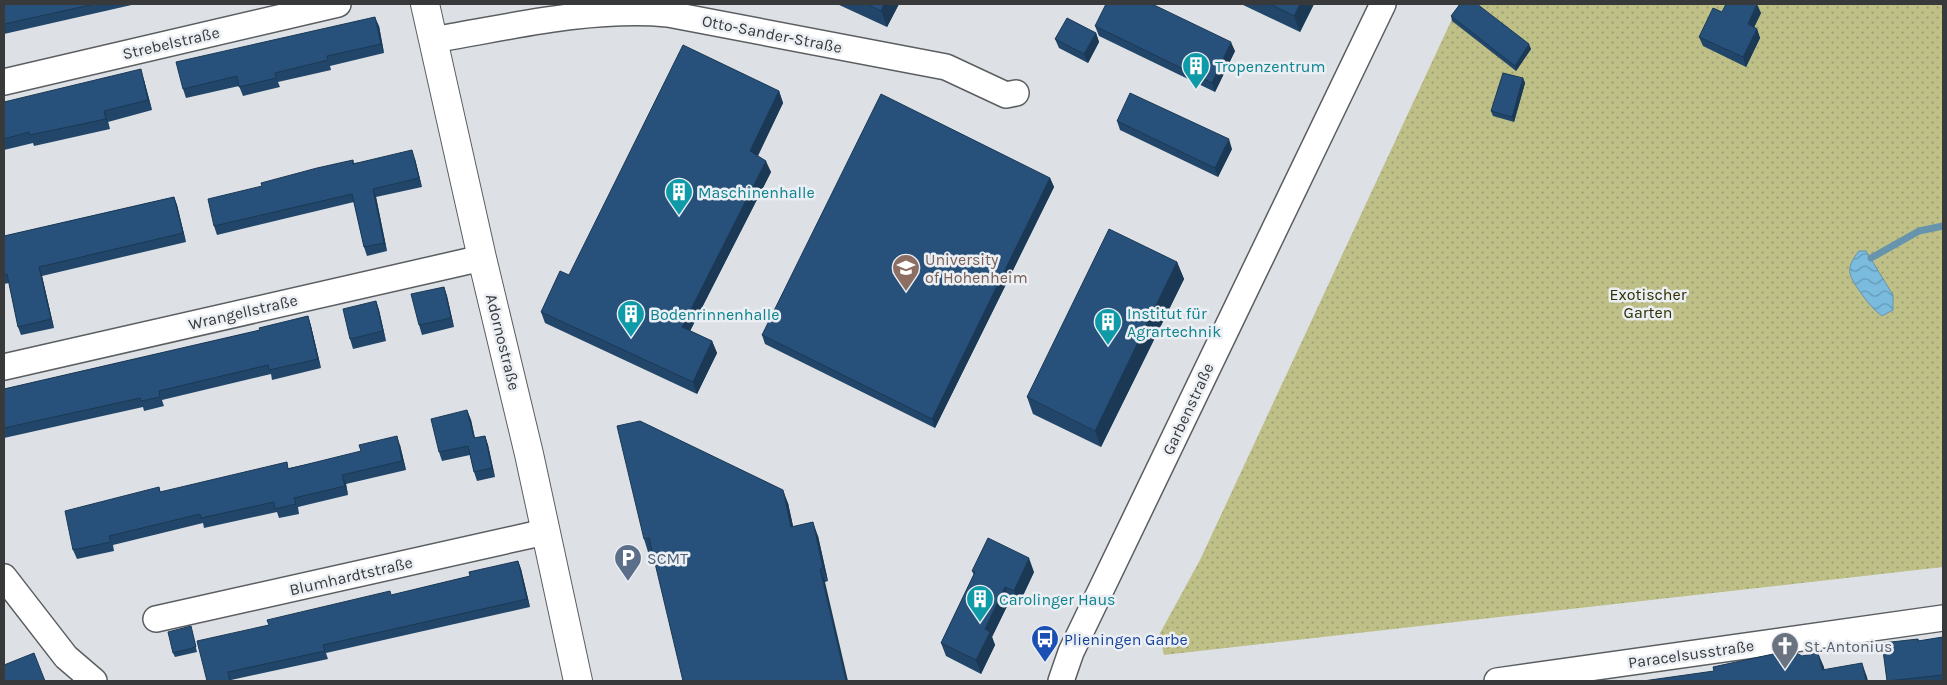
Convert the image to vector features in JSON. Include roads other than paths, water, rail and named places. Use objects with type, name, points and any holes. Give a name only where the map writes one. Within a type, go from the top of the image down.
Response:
[{"type":"street","name":"Strebelstraße","points":[[4,82],[338,4]]},
{"type":"street","name":"Adornostraße","points":[[425,4],[482,258],[500,328],[578,681]]},
{"type":"street","name":"Garbenstraße","points":[[1061,681],[1071,652],[1383,4]]},
{"type":"street","name":"Otto-Sander-Straße","points":[[433,40],[598,13],[634,11],[668,14],[946,67],[1006,95],[1016,93]]},
{"type":"street","name":"Wrangellstraße","points":[[4,367],[482,258]]},
{"type":"street","name":"Blumhardtstraße","points":[[156,619],[545,532]]},
{"type":"street","points":[[4,577],[66,657],[94,681]]},
{"type":"street","name":"Paracelsusstraße","points":[[1497,681],[1943,618]]},
{"type":"water","points":[[1859,251],[1866,251],[1893,295],[1893,310],[1882,316],[1867,302],[1850,274],[1851,264]]},
{"type":"waterway","points":[[1871,258],[1919,231],[1943,226]]},
{"type":"place","name":"Tropenzentrum","points":[[1196,90]]},
{"type":"place","name":"Maschinenhalle","points":[[679,216]]},
{"type":"place","name":"University of Hohenheim","points":[[906,292]]},
{"type":"place","name":"Bodenrinnenhalle","points":[[631,338]]},
{"type":"place","name":"Institut für Agrartechnik","points":[[1108,346]]},
{"type":"place","name":"SCMT","points":[[628,582]]},
{"type":"place","name":"Carolinger Haus","points":[[980,623]]},
{"type":"place","name":"Plieningen Garbe","points":[[1045,663]]},
{"type":"place","name":"St. Antonius","points":[[1785,670]]},
{"type":"park label","name":"Exotischer Garten","points":[[1648,303]]}]
